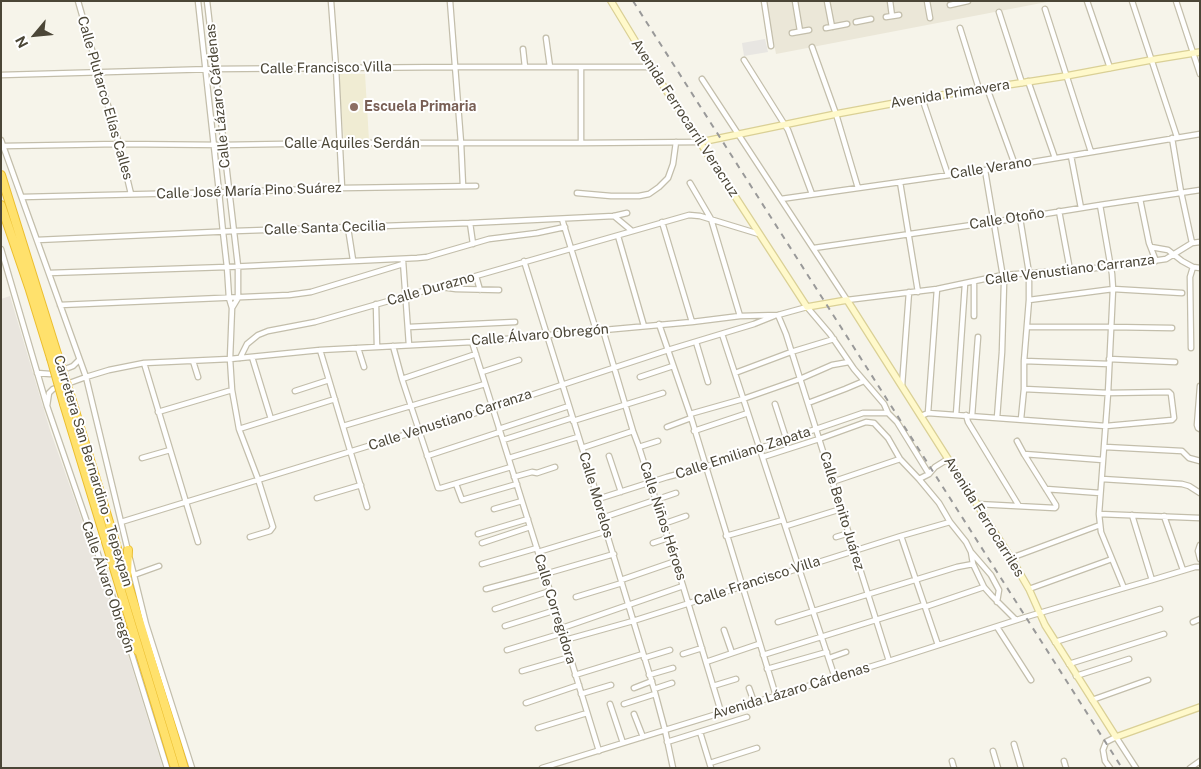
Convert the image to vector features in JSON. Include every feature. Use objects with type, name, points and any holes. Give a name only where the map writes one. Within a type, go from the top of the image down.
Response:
[{"type":"highway","name":"Carretera San Bernardino - Tepexpan","points":[[1,176],[175,768]]},
{"type":"highway","name":"Carretera San Bernardino - Tepexpan","points":[[1,205],[54,356]]},
{"type":"highway","name":"Carretera San Bernardino - Tepexpan","points":[[68,402],[127,582],[184,768]]},
{"type":"highway","points":[[127,582],[128,550]]},
{"type":"highway","points":[[124,632],[140,654]]},
{"type":"street","name":"Calle Plutarco Elías Calles","points":[[78,1],[119,144],[131,194]]},
{"type":"street","name":"Calle Lázaro Cárdenas","points":[[198,1],[220,192],[229,298],[232,308],[230,359],[232,390],[239,429],[258,479],[273,527],[250,537]]},
{"type":"street","name":"Calle Lázaro Cárdenas","points":[[207,1],[238,266],[238,298],[232,308]]},
{"type":"street","points":[[331,1],[342,188]]},
{"type":"street","points":[[450,1],[463,186]]},
{"type":"street","name":"Avenida Ferrocarril Veracruz","points":[[611,1],[807,307]]},
{"type":"street","points":[[764,1],[772,46]]},
{"type":"street","points":[[795,1],[800,32]]},
{"type":"street","points":[[827,1],[832,26]]},
{"type":"street","points":[[890,1],[892,16]]},
{"type":"street","points":[[927,1],[930,18]]},
{"type":"street","points":[[950,5],[968,1]]},
{"type":"street","points":[[1087,1],[1110,68]]},
{"type":"street","points":[[1132,1],[1174,138],[1181,192],[1192,243]]},
{"type":"street","points":[[1176,1],[1196,53],[1200,74]]},
{"type":"street","points":[[1045,10],[1091,152]]},
{"type":"street","points":[[1000,12],[1055,158]]},
{"type":"street","points":[[886,17],[900,15]]},
{"type":"street","points":[[856,22],[872,19]]},
{"type":"street","points":[[826,28],[847,24]]},
{"type":"street","points":[[960,28],[979,89]]},
{"type":"street","points":[[792,33],[809,30]]},
{"type":"street","points":[[546,38],[550,67]]},
{"type":"street","points":[[812,47],[836,114],[858,188]]},
{"type":"street","points":[[523,49],[525,67]]},
{"type":"street","name":"Avenida Primavera","points":[[701,142],[922,98],[1066,76],[1196,53]]},
{"type":"street","points":[[744,60],[788,130],[812,194]]},
{"type":"street","points":[[581,67],[581,143]]},
{"type":"street","name":"Calle Francisco Villa","points":[[1,76],[214,69],[652,67]]},
{"type":"street","points":[[702,79],[847,300]]},
{"type":"street","points":[[987,88],[1015,165]]},
{"type":"street","points":[[922,98],[948,175]]},
{"type":"street","name":"Calle Verano","points":[[781,199],[985,170],[1200,135]]},
{"type":"street","points":[[1,140],[86,377],[146,624],[192,768]]},
{"type":"street","points":[[577,193],[639,196],[649,194],[668,178],[673,164],[676,142]]},
{"type":"street","name":"Calle Aquiles Serdán","points":[[4,146],[701,142]]},
{"type":"street","points":[[1071,156],[1081,208]]},
{"type":"street","points":[[985,170],[1003,275],[1002,352],[997,418]]},
{"type":"street","points":[[900,182],[918,292]]},
{"type":"street","points":[[690,183],[711,219],[740,316]]},
{"type":"street","name":"Calle José María Pino Suárez","points":[[22,197],[476,186]]},
{"type":"street","name":"Calle Otoño","points":[[814,248],[1200,190]]},
{"type":"street","points":[[1140,199],[1151,248],[1156,260]]},
{"type":"street","points":[[1100,204],[1113,289],[1104,460],[1099,514],[1100,525],[1124,588]]},
{"type":"street","points":[[1060,211],[1070,270]]},
{"type":"street","name":"Calle Santa Cecilia","points":[[37,240],[470,223],[614,216],[627,213]]},
{"type":"street","name":"Calle Durazno","points":[[240,358],[247,344],[258,335],[268,331],[315,322],[689,215],[700,216],[759,234]]},
{"type":"street","points":[[614,216],[632,231]]},
{"type":"street","points":[[562,218],[596,330]]},
{"type":"street","points":[[1020,218],[1029,273],[1022,419]]},
{"type":"street","points":[[662,222],[692,322]]},
{"type":"street","points":[[470,223],[473,244]]},
{"type":"street","points":[[49,273],[227,267],[427,257],[489,239],[538,233],[565,227]]},
{"type":"street","points":[[348,228],[353,260]]},
{"type":"street","points":[[618,236],[644,326]]},
{"type":"street","name":"Calle Venustiano Carranza","points":[[847,300],[938,289],[1003,275],[1110,267],[1166,259],[1192,243],[1200,242]]},
{"type":"street","points":[[1151,248],[1168,250],[1182,261],[1193,267],[1200,268]]},
{"type":"street","name":"Calle Álvaro Obregón","points":[[1,249],[47,406],[124,632],[167,768]]},
{"type":"street","points":[[402,258],[410,345]]},
{"type":"street","name":"Calle Morelos","points":[[524,262],[598,499],[602,518],[652,682],[673,768]]},
{"type":"street","points":[[60,305],[289,295],[311,292],[403,264]]},
{"type":"street","points":[[1191,348],[1190,277],[1193,267]]},
{"type":"street","points":[[476,276],[480,290]]},
{"type":"street","points":[[974,282],[974,316]]},
{"type":"street","points":[[956,415],[965,284]]},
{"type":"street","points":[[438,287],[499,290]]},
{"type":"street","points":[[928,413],[938,289]]},
{"type":"street","points":[[1029,300],[1113,289],[1182,293]]},
{"type":"street","points":[[902,386],[909,292]]},
{"type":"street","name":"Calle Álvaro Obregón","points":[[47,406],[49,393],[53,389],[109,370],[144,363],[230,359],[320,350],[472,342],[740,316],[778,315],[807,307],[847,300]]},
{"type":"street","name":"Avenida Ferrocarriles","points":[[847,300],[1011,558],[1029,589],[1039,614],[1055,642],[1116,737]]},
{"type":"street","points":[[376,304],[377,347]]},
{"type":"street","points":[[807,307],[884,404],[888,413],[897,422],[929,474]]},
{"type":"street","name":"Calle Venustiano Carranza","points":[[121,522],[492,408],[778,315]]},
{"type":"street","name":"Calle Benito Juárez","points":[[778,315],[792,352],[889,662]]},
{"type":"street","points":[[409,327],[515,322]]},
{"type":"street","points":[[660,324],[776,696]]},
{"type":"street","points":[[1026,327],[1172,328]]},
{"type":"street","name":"Calle Niños Héroes","points":[[603,330],[721,712]]},
{"type":"street","points":[[722,334],[835,678]]},
{"type":"street","points":[[978,337],[968,422],[1019,506]]},
{"type":"street","points":[[734,373],[834,339]]},
{"type":"street","name":"Calle Corregidora","points":[[472,342],[599,751]]},
{"type":"street","points":[[696,342],[708,382]]},
{"type":"street","points":[[393,346],[438,488],[511,467]]},
{"type":"street","points":[[358,348],[364,367]]},
{"type":"street","points":[[320,350],[367,507]]},
{"type":"street","points":[[402,379],[476,354]]},
{"type":"street","points":[[252,357],[271,419]]},
{"type":"street","points":[[37,373],[50,374],[73,366],[79,360]]},
{"type":"street","points":[[482,372],[519,360]]},
{"type":"street","points":[[193,361],[198,377]]},
{"type":"street","points":[[1024,361],[1175,362]]},
{"type":"street","points":[[667,427],[690,416],[800,379],[832,366],[849,362]]},
{"type":"street","points":[[144,363],[198,542]]},
{"type":"street","points":[[640,378],[673,366]]},
{"type":"street","points":[[294,391],[330,380]]},
{"type":"street","points":[[808,403],[864,381]]},
{"type":"street","points":[[343,426],[485,384]]},
{"type":"street","points":[[1199,428],[1197,424],[1200,386]]},
{"type":"street","points":[[921,416],[928,413],[969,415],[1106,426],[1172,420],[1174,418],[1171,394],[1168,392],[1108,393],[1024,389]]},
{"type":"street","points":[[158,412],[232,390]]},
{"type":"street","points":[[503,440],[663,393]]},
{"type":"street","points":[[239,429],[335,399]]},
{"type":"street","points":[[775,404],[786,438]]},
{"type":"street","points":[[427,456],[569,406]]},
{"type":"street","points":[[694,431],[748,413]]},
{"type":"street","name":"Calle Emiliano Zapata","points":[[598,499],[705,467],[863,413],[888,413]]},
{"type":"street","points":[[763,457],[866,422],[874,423],[888,438],[900,459],[939,503],[971,552],[991,575],[999,590],[997,602]]},
{"type":"street","points":[[582,448],[633,431]]},
{"type":"street","points":[[509,458],[578,437]]},
{"type":"street","points":[[639,447],[658,441]]},
{"type":"street","points":[[977,504],[1055,508],[1056,505],[1017,441]]},
{"type":"street","points":[[1104,446],[1182,451],[1189,458],[1200,461]]},
{"type":"street","points":[[142,458],[170,450]]},
{"type":"street","points":[[1024,454],[1104,460]]},
{"type":"street","points":[[609,456],[621,492]]},
{"type":"street","points":[[832,482],[900,459]]},
{"type":"street","points":[[919,479],[929,474],[935,467],[948,459]]},
{"type":"street","points":[[514,476],[530,472],[537,473],[555,467]]},
{"type":"street","points":[[1102,479],[1182,484],[1200,492]]},
{"type":"street","points":[[456,484],[462,500],[516,484]]},
{"type":"street","points":[[317,498],[361,485]]},
{"type":"street","points":[[1046,489],[1100,493]]},
{"type":"street","points":[[602,518],[676,493]]},
{"type":"street","points":[[494,509],[522,501]]},
{"type":"street","points":[[786,526],[841,509]]},
{"type":"street","points":[[1099,514],[1200,518]]},
{"type":"street","points":[[1132,515],[1152,580]]},
{"type":"street","points":[[663,524],[686,516]]},
{"type":"street","points":[[1164,516],[1183,570]]},
{"type":"street","points":[[478,534],[528,519]]},
{"type":"street","points":[[726,536],[783,520]]},
{"type":"street","name":"Calle Francisco Villa","points":[[565,640],[633,621],[950,522]]},
{"type":"street","points":[[1011,558],[1100,525]]},
{"type":"street","points":[[482,543],[530,528]]},
{"type":"street","points":[[482,564],[607,531]]},
{"type":"street","points":[[836,537],[848,534]]},
{"type":"street","points":[[901,536],[938,645]]},
{"type":"street","points":[[652,543],[668,538]]},
{"type":"street","points":[[1200,545],[1198,551],[1200,559]]},
{"type":"street","points":[[971,552],[973,564],[984,587],[1016,620]]},
{"type":"street","points":[[486,590],[614,554]]},
{"type":"street","points":[[1029,589],[1112,559]]},
{"type":"street","points":[[576,597],[676,562]]},
{"type":"street","points":[[778,622],[956,567],[973,564]]},
{"type":"street","points":[[134,575],[159,566]]},
{"type":"street","points":[[1039,614],[1183,570],[1200,567]]},
{"type":"street","points":[[507,650],[683,586]]},
{"type":"street","points":[[763,655],[984,587]]},
{"type":"street","points":[[495,609],[550,591]]},
{"type":"street","points":[[1055,642],[1160,609]]},
{"type":"street","points":[[505,626],[556,610]]},
{"type":"street","name":"Avenida Lázaro Cárdenas","points":[[542,768],[1039,614]]},
{"type":"street","points":[[1193,622],[1200,620]]},
{"type":"street","points":[[996,627],[1031,680]]},
{"type":"street","points":[[724,630],[732,653]]},
{"type":"street","points":[[1069,664],[1164,634]]},
{"type":"street","points":[[706,662],[759,644]]},
{"type":"street","points":[[683,654],[702,648]]},
{"type":"street","points":[[575,674],[670,650]]},
{"type":"street","points":[[767,669],[827,652]]},
{"type":"street","points":[[829,658],[846,652]]},
{"type":"street","points":[[522,671],[570,656]]},
{"type":"street","points":[[1076,676],[1129,659]]},
{"type":"street","points":[[649,675],[673,668]]},
{"type":"street","points":[[713,686],[736,679]]},
{"type":"street","points":[[1092,700],[1148,680]]},
{"type":"street","points":[[634,688],[652,682]]},
{"type":"street","points":[[624,704],[672,683]]},
{"type":"street","points":[[526,702],[578,685]]},
{"type":"street","points":[[581,694],[611,685]]},
{"type":"street","points":[[749,688],[754,702]]},
{"type":"street","points":[[610,704],[623,743]]},
{"type":"street","points":[[1110,768],[1105,761],[1103,750],[1106,742],[1200,707]]},
{"type":"street","points":[[538,728],[587,714]]},
{"type":"street","points":[[634,714],[643,737]]},
{"type":"street","points":[[668,742],[747,717]]},
{"type":"street","points":[[700,732],[711,765],[757,748]]},
{"type":"street","points":[[1116,737],[1136,768]]},
{"type":"street","points":[[1014,744],[1021,768]]},
{"type":"street","points":[[993,751],[998,768]]},
{"type":"street","points":[[952,761],[954,768]]},
{"type":"street","points":[[1064,761],[1066,768]]},
{"type":"street","points":[[1190,768],[1200,762]]},
{"type":"shaded area","points":[[766,1],[1052,1],[776,54]]},
{"type":"shaded area","points":[[765,39],[768,52],[744,56],[742,43]]},
{"type":"shaded area","name":"Escuela Primaria","points":[[338,74],[365,74],[369,140],[344,141]]},
{"type":"shaded area","points":[[10,296],[50,430],[116,616],[163,768],[1,768],[1,299]]},
{"type":"railway","points":[[633,1],[1122,768]]},
{"type":"place","name":"Escuela Primaria","points":[[354,107]]}]
